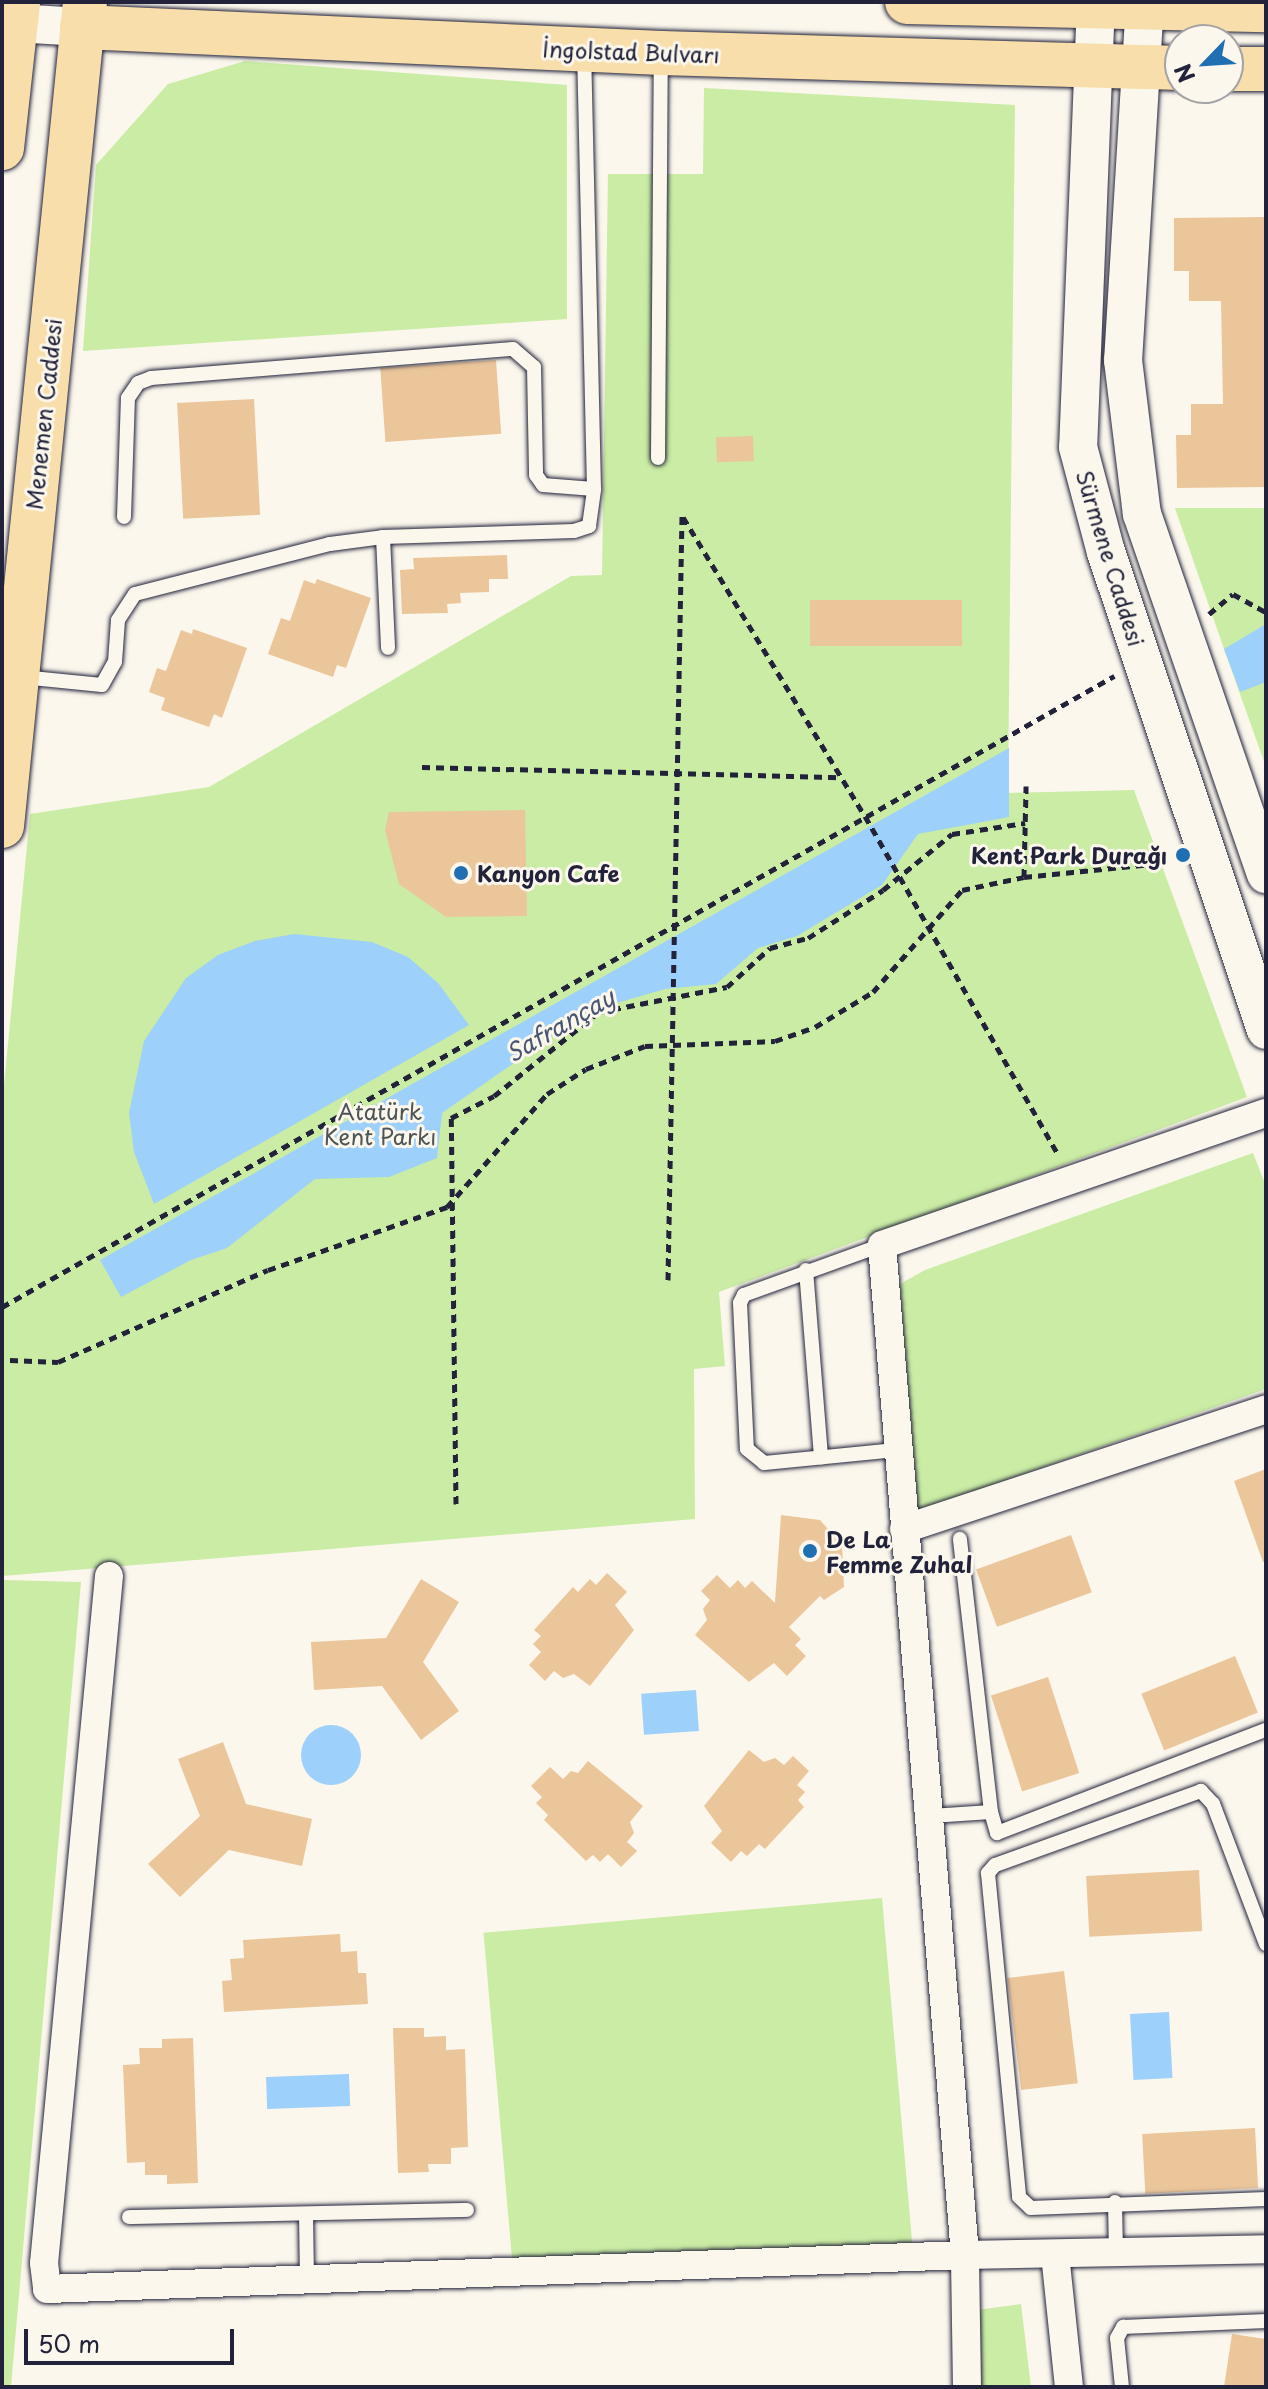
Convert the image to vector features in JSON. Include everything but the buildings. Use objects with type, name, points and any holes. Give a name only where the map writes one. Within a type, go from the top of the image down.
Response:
[{"type":"main road","points":[[907,2],[1145,4],[1266,10]]},
{"type":"main road","name":"Sürmene Caddesi","points":[[1145,4],[1161,67],[1123,360],[1142,514],[1204,702],[1266,874]]},
{"type":"main road","name":"Sürmene Caddesi","points":[[1096,5],[1078,447],[1160,718],[1266,1030]]},
{"type":"main road","points":[[2,148],[16,13],[84,14]]},
{"type":"main road","name":"İngolstad Bulvarı","points":[[84,14],[584,50],[1161,67]]},
{"type":"main road","name":"Menemen Caddesi","points":[[2,826],[84,14]]},
{"type":"main road","points":[[1244,69],[1266,69]]},
{"type":"main road","points":[[1160,718],[1204,702]]},
{"type":"street","points":[[967,2387],[965,2255],[931,1816],[896,1450],[882,1245],[1266,1113]]},
{"type":"street","points":[[904,1529],[1266,1409]]},
{"type":"street","points":[[109,1576],[44,2263],[47,2289],[965,2255],[1266,2249]]},
{"type":"street","points":[[1055,2254],[1069,2387]]},
{"type":"lane","points":[[17,677],[102,685],[115,662],[118,620],[135,594],[330,544],[383,537],[574,531],[589,526],[593,517],[594,489],[584,50]]},
{"type":"lane","points":[[658,458],[661,53]]},
{"type":"lane","points":[[124,517],[128,398],[138,383],[151,378],[513,349],[534,367],[536,475],[543,485],[594,489]]},
{"type":"lane","points":[[383,537],[388,648]]},
{"type":"lane","points":[[882,1245],[755,1288],[740,1303],[747,1449],[764,1463],[896,1450]]},
{"type":"lane","points":[[806,1270],[821,1457]]},
{"type":"lane","points":[[960,1539],[991,1812],[997,1833],[1266,1730]]},
{"type":"lane","points":[[1266,1944],[1213,1804],[1201,1791],[995,1865],[988,1873],[1019,2197],[1031,2208],[1115,2202],[1266,2199]]},
{"type":"lane","points":[[931,1816],[991,1812]]},
{"type":"lane","points":[[1115,2202],[1116,2253]]},
{"type":"lane","points":[[129,2217],[467,2210]]},
{"type":"lane","points":[[306,2215],[307,2279]]},
{"type":"lane","points":[[1122,2387],[1117,2338],[1123,2327],[1266,2321]]},
{"type":"path","points":[[668,1280],[682,516],[867,819],[928,932],[1060,1157]]},
{"type":"path","points":[[1182,637],[1233,594],[1265,612]]},
{"type":"path","points":[[2,1307],[867,819],[1142,660]]},
{"type":"path","points":[[422,767],[841,777]]},
{"type":"path","points":[[1024,877],[1026,786]]},
{"type":"path","points":[[456,1504],[451,1118],[494,1096],[599,1012],[673,994],[727,987],[770,948],[808,938],[900,877],[952,834],[1025,823]]},
{"type":"path","points":[[10,1360],[58,1362],[268,1270],[454,1203],[547,1094],[586,1069],[645,1046],[775,1041],[815,1027],[873,992],[962,890],[1024,877],[1161,863]]},
{"type":"green space","points":[[245,61],[567,85],[567,319],[83,351],[96,165],[168,84]]},
{"type":"green space","name":"Atatürk Kent Parkı","points":[[704,88],[1015,105],[1008,793],[1134,790],[1247,1097],[719,1292],[725,1366],[694,1369],[695,1519],[2,1576],[2,1107],[30,814],[209,787],[571,576],[602,575],[608,174],[703,174]]},
{"type":"green space","points":[[1175,508],[1266,508],[1266,767],[1224,649]]},
{"type":"green space","points":[[1253,1153],[1266,1186],[1266,1389],[921,1510],[904,1504],[891,1307],[900,1284],[925,1270]]},
{"type":"green space","points":[[2,1580],[81,1582],[11,2387],[2,2387]]},
{"type":"green space","points":[[882,1898],[913,2250],[514,2285],[484,1933]]},
{"type":"green space","points":[[1021,2304],[1031,2387],[977,2387],[977,2310]]},
{"type":"water","points":[[1266,624],[1266,682],[1240,692],[1224,649]]},
{"type":"water","name":"Safrançay","points":[[1009,748],[1009,817],[918,834],[882,885],[797,936],[758,948],[716,984],[665,989],[589,1011],[442,1113],[437,1158],[389,1177],[315,1179],[227,1248],[191,1260],[121,1297],[100,1260]]},
{"type":"water","points":[[294,934],[372,942],[408,957],[438,983],[469,1025],[154,1204],[134,1152],[129,1113],[144,1041],[186,978],[218,955],[255,941]]},
{"type":"water","points":[[696,1690],[699,1731],[644,1735],[641,1694]]},
{"type":"water","points":[[331,1725],[342,1727],[352,1734],[359,1744],[359,1766],[352,1776],[342,1783],[331,1785],[320,1783],[310,1776],[303,1766],[301,1755],[303,1744],[310,1734],[320,1727]]},
{"type":"water","points":[[1169,2012],[1172,2078],[1134,2080],[1130,2014]]},
{"type":"water","points":[[349,2074],[350,2106],[267,2109],[266,2077]]},
{"type":"place","name":"Kent Park Durağı","points":[[1183,855]]},
{"type":"place","name":"Kanyon Cafe","points":[[461,873]]},
{"type":"place","name":"De La Femme Zuhal","points":[[810,1551]]}]
